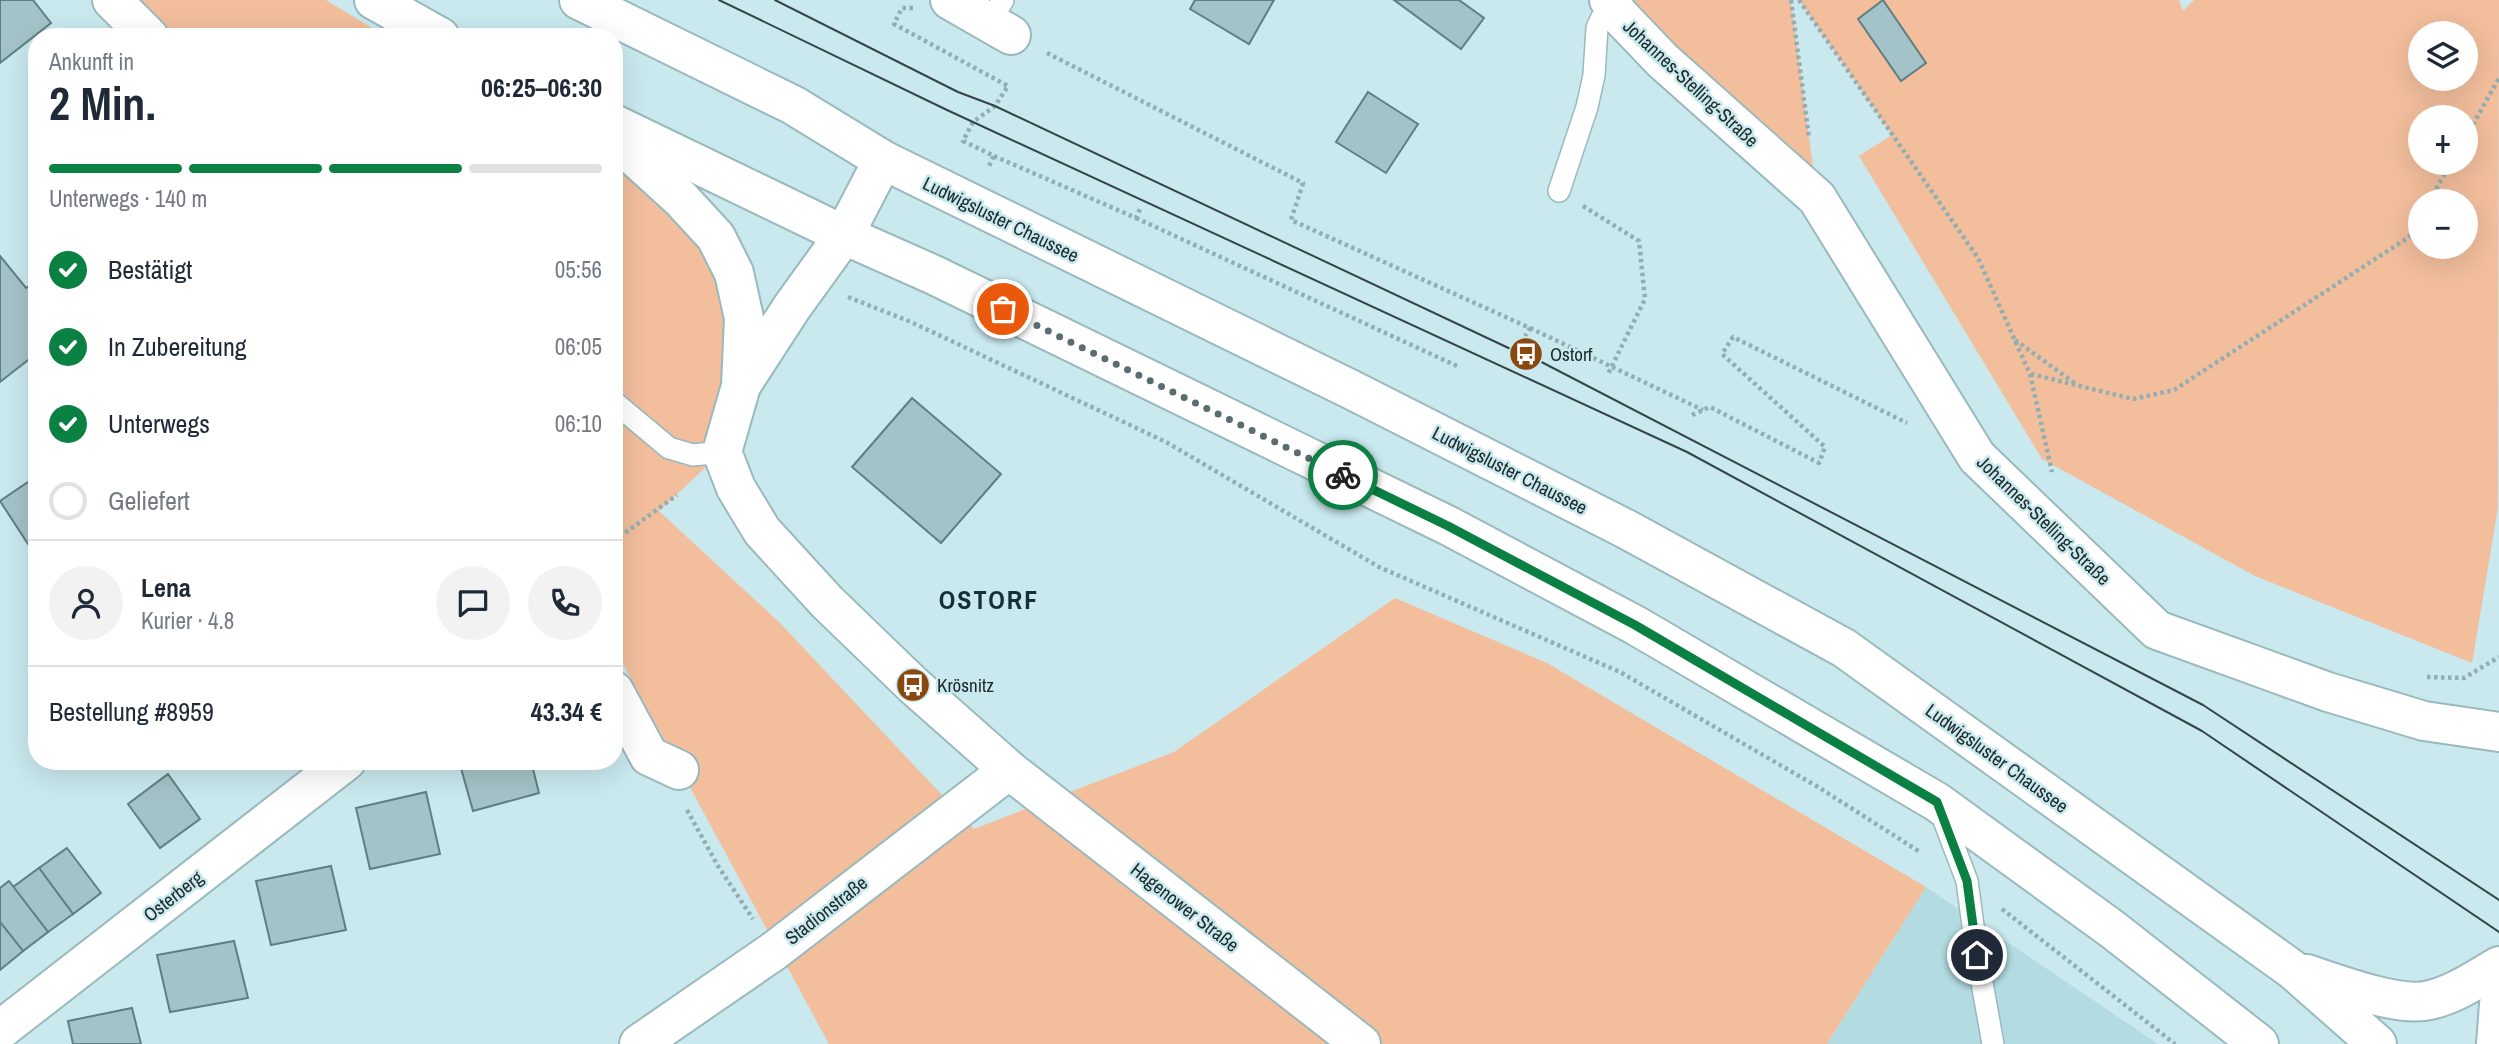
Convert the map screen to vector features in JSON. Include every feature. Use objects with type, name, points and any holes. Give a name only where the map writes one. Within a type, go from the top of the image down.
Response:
[{"type":"street","points":[[113,0],[140,28]]},
{"type":"street","points":[[374,0],[424,28]]},
{"type":"street","name":"Ludwigsluster Chaussee","points":[[579,0],[793,105],[883,160],[1364,396],[1626,529],[1844,648],[2293,970],[2377,1044]]},
{"type":"street","points":[[950,0],[1001,19]]},
{"type":"street","name":"Johannes-Stelling-Straße","points":[[1611,4],[1662,60],[1817,198],[1977,457],[2157,630],[2340,696],[2424,721],[2499,732]]},
{"type":"street","points":[[623,128],[844,235],[934,275],[1448,526],[1635,625],[1937,802],[2112,929],[2259,1044]]},
{"type":"street","points":[[623,146],[681,199],[716,237],[734,273],[744,318],[741,386],[722,452]]},
{"type":"street","points":[[741,386],[792,307],[844,235],[883,160]]},
{"type":"street","name":"Hagenower Straße","points":[[722,452],[736,488],[762,531],[827,602],[913,685],[1009,770],[1361,1044]]},
{"type":"street","points":[[623,708],[649,756],[679,770]]},
{"type":"street","name":"Osterberg","points":[[0,1030],[334,770]]},
{"type":"street","name":"Stadionstraße","points":[[639,1044],[774,951],[1009,770]]},
{"type":"street","points":[[2293,970],[2382,998],[2427,1001],[2459,989],[2499,966]]},
{"type":"street","points":[[2496,1044],[2499,1003]]},
{"type":"lane","points":[[1559,191],[1587,107],[1594,75],[1598,28],[1611,4]]},
{"type":"lane","points":[[623,410],[669,448],[693,455],[722,452]]},
{"type":"lane","points":[[1937,802],[1967,881],[1993,1044]]},
{"type":"path","points":[[1791,0],[1817,198]]},
{"type":"path","points":[[1799,0],[1978,258],[2030,374],[2054,479]]},
{"type":"path","points":[[1001,19],[1303,184],[1291,220],[1703,410]]},
{"type":"path","points":[[993,78],[1009,86],[995,106],[973,122],[963,141],[1457,366]]},
{"type":"path","points":[[2478,115],[2499,78]]},
{"type":"path","points":[[988,171],[994,156]]},
{"type":"path","points":[[1136,218],[1140,209]]},
{"type":"path","points":[[1608,374],[1645,299],[1639,241],[1610,223]]},
{"type":"path","points":[[2030,374],[2133,399],[2174,390],[2408,238]]},
{"type":"path","points":[[847,296],[911,322],[1166,442],[1379,567],[1620,672],[1818,787],[1967,881],[2175,1044]]},
{"type":"path","points":[[1525,336],[1530,328]]},
{"type":"path","points":[[1692,415],[1710,407],[1819,463],[1825,447],[1722,354],[1733,337],[1916,427]]},
{"type":"path","points":[[2015,340],[2080,386]]},
{"type":"path","points":[[623,534],[677,495]]},
{"type":"path","points":[[2424,677],[2464,678],[2499,657]]},
{"type":"path","points":[[679,770],[677,793],[747,911]]},
{"type":"shaded area","points":[[120,0],[326,0],[372,28],[149,28]]},
{"type":"shaded area","points":[[1629,0],[1791,0],[1817,198]]},
{"type":"shaded area","points":[[1799,0],[2179,0],[2183,11],[2194,0],[2499,0],[2498,507],[2472,663],[2255,576],[2042,459],[1859,156],[1892,135]]},
{"type":"shaded area","points":[[623,172],[734,273],[722,452],[659,511],[779,622],[974,829],[1174,752],[1395,598],[1547,663],[1926,887],[1827,1044],[829,1044],[623,664]]},
{"type":"shaded area","points":[[1926,887],[2158,1044],[1827,1044]]},
{"type":"building","points":[[0,0],[33,0],[51,23],[45,28],[28,28],[28,41],[0,63]]},
{"type":"building","points":[[1195,0],[1274,0],[1249,44],[1190,9]]},
{"type":"building","points":[[1394,0],[1459,0],[1484,18],[1461,49]]},
{"type":"building","points":[[1883,0],[1926,63],[1901,81],[1858,19]]},
{"type":"building","points":[[1368,92],[1418,124],[1386,173],[1336,142]]},
{"type":"building","points":[[0,256],[26,288],[28,287],[28,360],[0,382]]},
{"type":"building","points":[[912,398],[1001,474],[941,543],[852,467]]},
{"type":"building","points":[[28,482],[28,544],[0,501]]},
{"type":"building","points":[[462,770],[533,770],[539,793],[473,811]]},
{"type":"building","points":[[168,774],[200,819],[160,848],[128,804]]},
{"type":"building","points":[[426,792],[440,854],[370,869],[356,808]]},
{"type":"building","points":[[67,848],[101,893],[73,914],[39,868]]},
{"type":"building","points":[[331,866],[346,930],[271,945],[256,881]]},
{"type":"building","points":[[39,868],[73,914],[48,932],[13,887]]},
{"type":"building","points":[[9,881],[48,932],[23,951],[0,922],[0,888]]},
{"type":"building","points":[[0,922],[23,951],[0,970]]},
{"type":"building","points":[[234,941],[248,998],[170,1012],[157,955]]},
{"type":"building","points":[[132,1008],[141,1044],[73,1044],[68,1021]]},
{"type":"tram line","points":[[719,0],[947,110],[1687,452],[2202,731],[2499,932]]},
{"type":"tram line","points":[[775,0],[958,92],[995,106],[1526,354],[2203,705],[2499,900]]},
{"type":"way so far","points":[[1003,309],[1343,475]]},
{"type":"place","name":"Ostorf","points":[[1526,354]]},
{"type":"place","name":"Krösnitz","points":[[913,685]]},
{"type":"district","name":"OSTORF","points":[[989,600]]},
{"type":"route","points":[[1343,475],[1448,526],[1635,625],[1937,802],[1967,881],[1977,955]]}]
